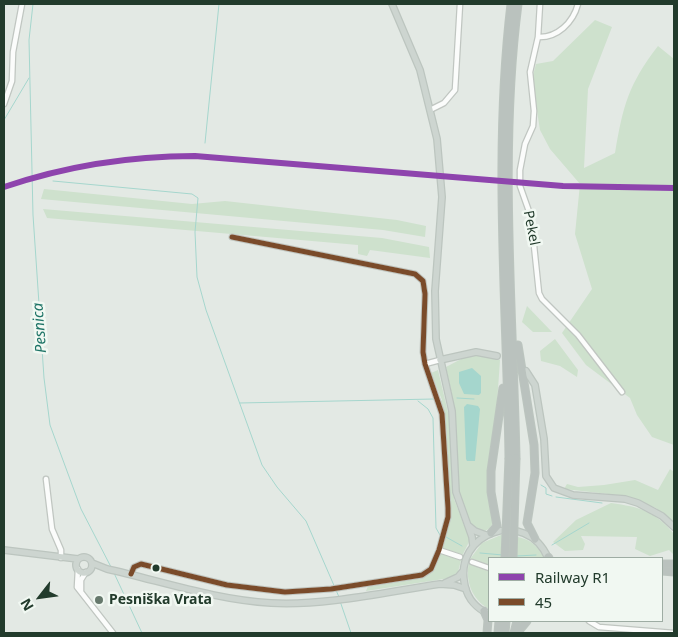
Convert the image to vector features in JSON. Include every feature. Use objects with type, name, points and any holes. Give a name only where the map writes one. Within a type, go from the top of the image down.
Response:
[{"type":"highway","points":[[488,534],[497,526],[491,492],[491,471],[501,356],[503,96],[511,4]]},
{"type":"highway","points":[[513,557],[513,318],[510,210],[510,94],[518,4]]},
{"type":"highway","points":[[513,318],[517,328],[518,350],[534,445],[535,474],[527,523],[535,539]]},
{"type":"highway","points":[[501,356],[512,458],[505,557]]},
{"type":"highway","points":[[486,613],[488,620],[487,633]]},
{"type":"highway","points":[[515,633],[526,622]]},
{"type":"main road","points":[[392,4],[420,70],[432,109],[441,172],[441,212],[435,291],[436,339],[453,425],[456,492],[473,546]]},
{"type":"main road","points":[[440,360],[476,352],[501,356]]},
{"type":"main road","points":[[526,371],[535,385],[544,439],[546,476],[554,488],[573,495],[616,498],[638,503],[662,516],[674,527]]},
{"type":"main road","points":[[466,523],[475,531],[488,534]]},
{"type":"main road","points":[[486,613],[471,599],[466,589],[463,571],[473,546],[488,534],[505,530],[516,531],[535,539],[547,557]]},
{"type":"main road","points":[[4,550],[61,558],[78,559],[86,557],[92,563],[107,569],[253,602],[302,603],[440,584],[454,580],[463,571]]},
{"type":"main road","points":[[61,558],[77,568],[88,571],[107,569]]},
{"type":"main road","points":[[77,568],[78,559]]},
{"type":"main road","points":[[88,571],[92,563]]},
{"type":"main road","points":[[440,584],[454,585],[466,589]]},
{"type":"street","points":[[4,104],[12,81],[13,52],[22,4]]},
{"type":"street","points":[[432,109],[444,102],[455,90],[460,4]]},
{"type":"street","name":"Pekel","points":[[540,4],[538,37],[530,72],[534,111],[533,126],[525,144],[520,170],[520,186],[531,216],[539,293],[542,299],[578,335],[622,392]]},
{"type":"street","points":[[538,37],[548,37],[560,31],[571,19],[578,4]]},
{"type":"street","points":[[129,574],[134,567],[141,564],[227,585],[262,591],[331,589],[422,575],[431,569],[439,550],[448,517],[444,439],[439,402],[425,364],[423,352],[424,286],[420,277],[415,274],[232,237]]},
{"type":"street","points":[[425,364],[440,360]]},
{"type":"street","points":[[46,479],[52,529],[61,550],[61,558]]},
{"type":"street","points":[[439,550],[460,557]]},
{"type":"street","points":[[472,562],[488,568]]},
{"type":"street","points":[[77,568],[77,582],[81,592],[113,633]]},
{"type":"street","points":[[81,592],[81,580],[88,571]]},
{"type":"street","points":[[363,585],[364,595]]},
{"type":"street","points":[[591,622],[599,627],[674,633]]},
{"type":"green space","points":[[595,20],[612,27],[588,89],[584,168],[615,153],[628,96],[640,73],[658,46],[674,59],[674,445],[652,437],[637,415],[630,398],[586,365],[562,333],[592,289],[575,234],[580,184],[550,149],[540,130],[532,79],[536,64],[553,61]]},
{"type":"green space","points":[[44,189],[192,204],[225,201],[397,220],[426,226],[425,237],[383,230],[41,199]]},
{"type":"green space","points":[[43,209],[382,238],[429,247],[430,258],[370,250],[367,256],[358,254],[358,245],[47,218]]},
{"type":"green space","points":[[527,306],[552,332],[533,332],[522,322]]},
{"type":"green space","points":[[555,339],[578,370],[577,377],[560,366],[541,361],[540,351]]},
{"type":"green space","points":[[478,355],[500,360],[496,418],[493,523],[488,529],[481,531],[472,526],[465,515],[461,499],[456,461],[456,427],[453,398],[446,367],[465,357]]},
{"type":"green space","points":[[438,370],[451,425],[454,499],[470,540],[462,556],[445,550],[442,547],[451,508],[447,475],[447,433],[442,400],[431,373]]},
{"type":"green space","points":[[670,469],[674,472],[674,523],[656,508],[626,496],[564,489],[567,484],[578,487],[635,480],[658,490]]},
{"type":"green space","points":[[611,503],[646,511],[660,520],[674,534],[674,555],[669,550],[650,556],[635,549],[637,537],[581,536],[585,544],[583,550],[565,551],[553,542],[576,520]]},
{"type":"green space","points":[[501,535],[515,536],[532,543],[543,557],[488,557],[488,567],[470,559],[482,543]]},
{"type":"green space","points":[[441,553],[461,560],[458,572],[450,578],[366,591],[368,586],[426,576],[434,569]]},
{"type":"green space","points":[[469,562],[488,569],[488,608],[474,595],[469,583]]},
{"type":"water","points":[[472,368],[481,376],[481,393],[479,395],[464,394],[459,383],[459,372]]},
{"type":"water","points":[[467,404],[478,406],[480,409],[475,461],[467,461],[466,459],[464,407]]},
{"type":"waterway","name":"Pesnica","points":[[33,4],[29,40],[33,215],[44,378],[50,425],[81,509],[111,567]]},
{"type":"waterway","points":[[205,143],[219,4]]},
{"type":"waterway","points":[[4,120],[29,78]]},
{"type":"waterway","points":[[53,181],[192,194],[198,198],[195,232],[197,277],[206,310],[262,465],[277,487],[306,521],[339,597]]},
{"type":"waterway","points":[[457,398],[474,399]]},
{"type":"waterway","points":[[240,403],[434,399]]},
{"type":"waterway","points":[[418,401],[428,409],[433,418],[436,528],[440,535]]},
{"type":"waterway","points":[[541,485],[546,488],[546,494],[552,496]]},
{"type":"waterway","points":[[556,497],[602,503]]},
{"type":"waterway","points":[[552,545],[589,523]]},
{"type":"waterway","points":[[446,537],[462,546]]},
{"type":"waterway","points":[[480,553],[503,555]]},
{"type":"waterway","points":[[517,556],[536,555]]},
{"type":"waterway","name":"Pesnica","points":[[114,573],[142,633]]},
{"type":"waterway","points":[[340,601],[351,633]]},
{"type":"rail line","name":"R1","points":[[4,187],[51,173],[122,160],[195,156],[563,186],[674,188]]},
{"type":"transit line","name":"45","points":[[131,574],[134,567],[141,564],[227,585],[285,592],[331,589],[422,575],[431,569],[439,550],[448,517],[448,508],[442,414],[425,364],[423,352],[425,294],[423,281],[415,274],[232,237]]},
{"type":"place","name":"Pesniška Vrata","points":[[99,600]]}]
